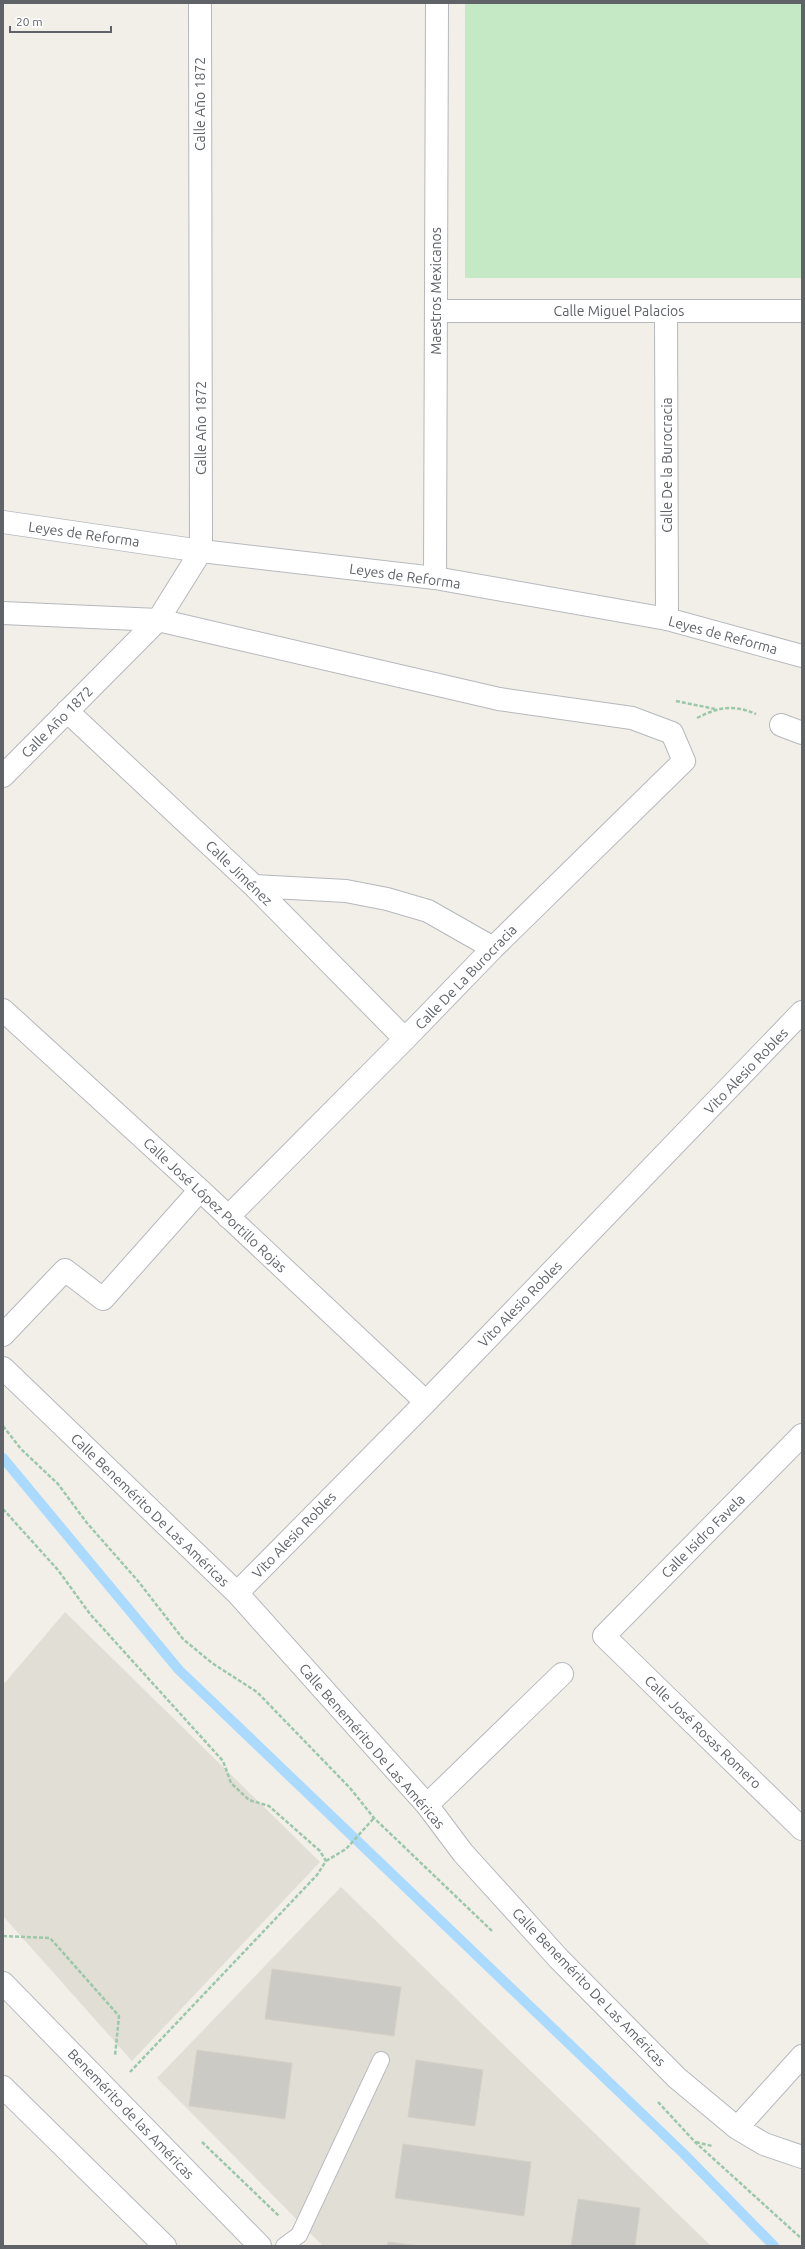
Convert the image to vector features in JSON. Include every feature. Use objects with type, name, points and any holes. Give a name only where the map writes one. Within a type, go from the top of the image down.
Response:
[{"type":"street","name":"Calle Año 1872","points":[[3,776],[158,620],[201,550],[200,3]]},
{"type":"street","name":"Maestros Mexicanos","points":[[435,578],[436,3]]},
{"type":"street","name":"Calle Miguel Palacios","points":[[436,311],[802,311]]},
{"type":"street","name":"Calle De la Burocracia","points":[[666,311],[667,619]]},
{"type":"street","name":"Leyes de Reforma","points":[[3,522],[201,550],[435,578],[667,619],[802,656]]},
{"type":"street","points":[[3,613],[158,620],[499,699],[632,718],[672,733]]},
{"type":"street","name":"Calle Jiménez","points":[[67,711],[254,886],[405,1039]]},
{"type":"street","points":[[781,725],[802,733]]},
{"type":"street","name":"Calle De La Burocracia","points":[[228,1217],[493,948],[684,761],[672,733]]},
{"type":"street","points":[[254,886],[346,890],[387,899],[428,911],[493,948]]},
{"type":"street","name":"Calle José López Portillo Rojas","points":[[3,1010],[200,1190],[426,1402]]},
{"type":"street","name":"Vito Alesio Robles","points":[[237,1593],[426,1402],[802,1012]]},
{"type":"street","points":[[3,1335],[65,1270],[103,1299],[200,1190]]},
{"type":"street","name":"Calle Benemérito De Las Américas","points":[[3,1368],[237,1593],[427,1805],[463,1853],[559,1959],[677,2078],[737,2128],[764,2144],[802,2157]]},
{"type":"street","name":"Calle Isidro Favela","points":[[604,1636],[802,1435]]},
{"type":"street","name":"Calle José Rosas Romero","points":[[604,1636],[801,1825]]},
{"type":"street","points":[[427,1805],[562,1674]]},
{"type":"street","name":"Benemérito de las Américas","points":[[3,1982],[260,2246]]},
{"type":"street","points":[[737,2128],[802,2056]]},
{"type":"street","points":[[3,2087],[164,2246]]},
{"type":"lane","points":[[284,2246],[299,2235],[381,2060]]},
{"type":"path","points":[[672,733],[715,709],[739,707],[781,725]]},
{"type":"path","points":[[3,1426],[21,1449],[58,1484],[87,1523],[138,1581],[183,1639],[212,1663],[257,1692],[350,1788],[374,1818],[493,1932]]},
{"type":"path","points":[[3,1509],[58,1570],[90,1614],[223,1761],[230,1783],[249,1800],[269,1806],[320,1851],[326,1861]]},
{"type":"path","points":[[129,2073],[312,1881],[326,1861],[346,1849],[374,1818]]},
{"type":"path","points":[[3,1936],[50,1938],[119,2016],[114,2058]]},
{"type":"path","points":[[124,2068],[135,2078]]},
{"type":"path","points":[[652,2096],[695,2142],[802,2239]]},
{"type":"path","points":[[197,2137],[299,2235]]},
{"type":"shaded area","points":[[65,1612],[320,1862],[132,2061],[3,1916],[3,1685]]},
{"type":"shaded area","points":[[341,1887],[711,2246],[323,2246],[157,2078]]},
{"type":"green space","points":[[465,3],[802,3],[802,278],[465,278]]},
{"type":"building","points":[[272,1969],[401,1987],[394,2036],[265,2019]]},
{"type":"building","points":[[197,2050],[292,2063],[285,2119],[189,2106]]},
{"type":"building","points":[[416,2060],[483,2070],[475,2126],[408,2117]]},
{"type":"building","points":[[403,2144],[531,2162],[524,2216],[395,2198]]},
{"type":"building","points":[[578,2199],[640,2208],[635,2246],[571,2246]]},
{"type":"building","points":[[388,2242],[420,2246],[387,2246]]},
{"type":"waterway","points":[[3,1458],[179,1670],[683,2153],[774,2246]]}]
